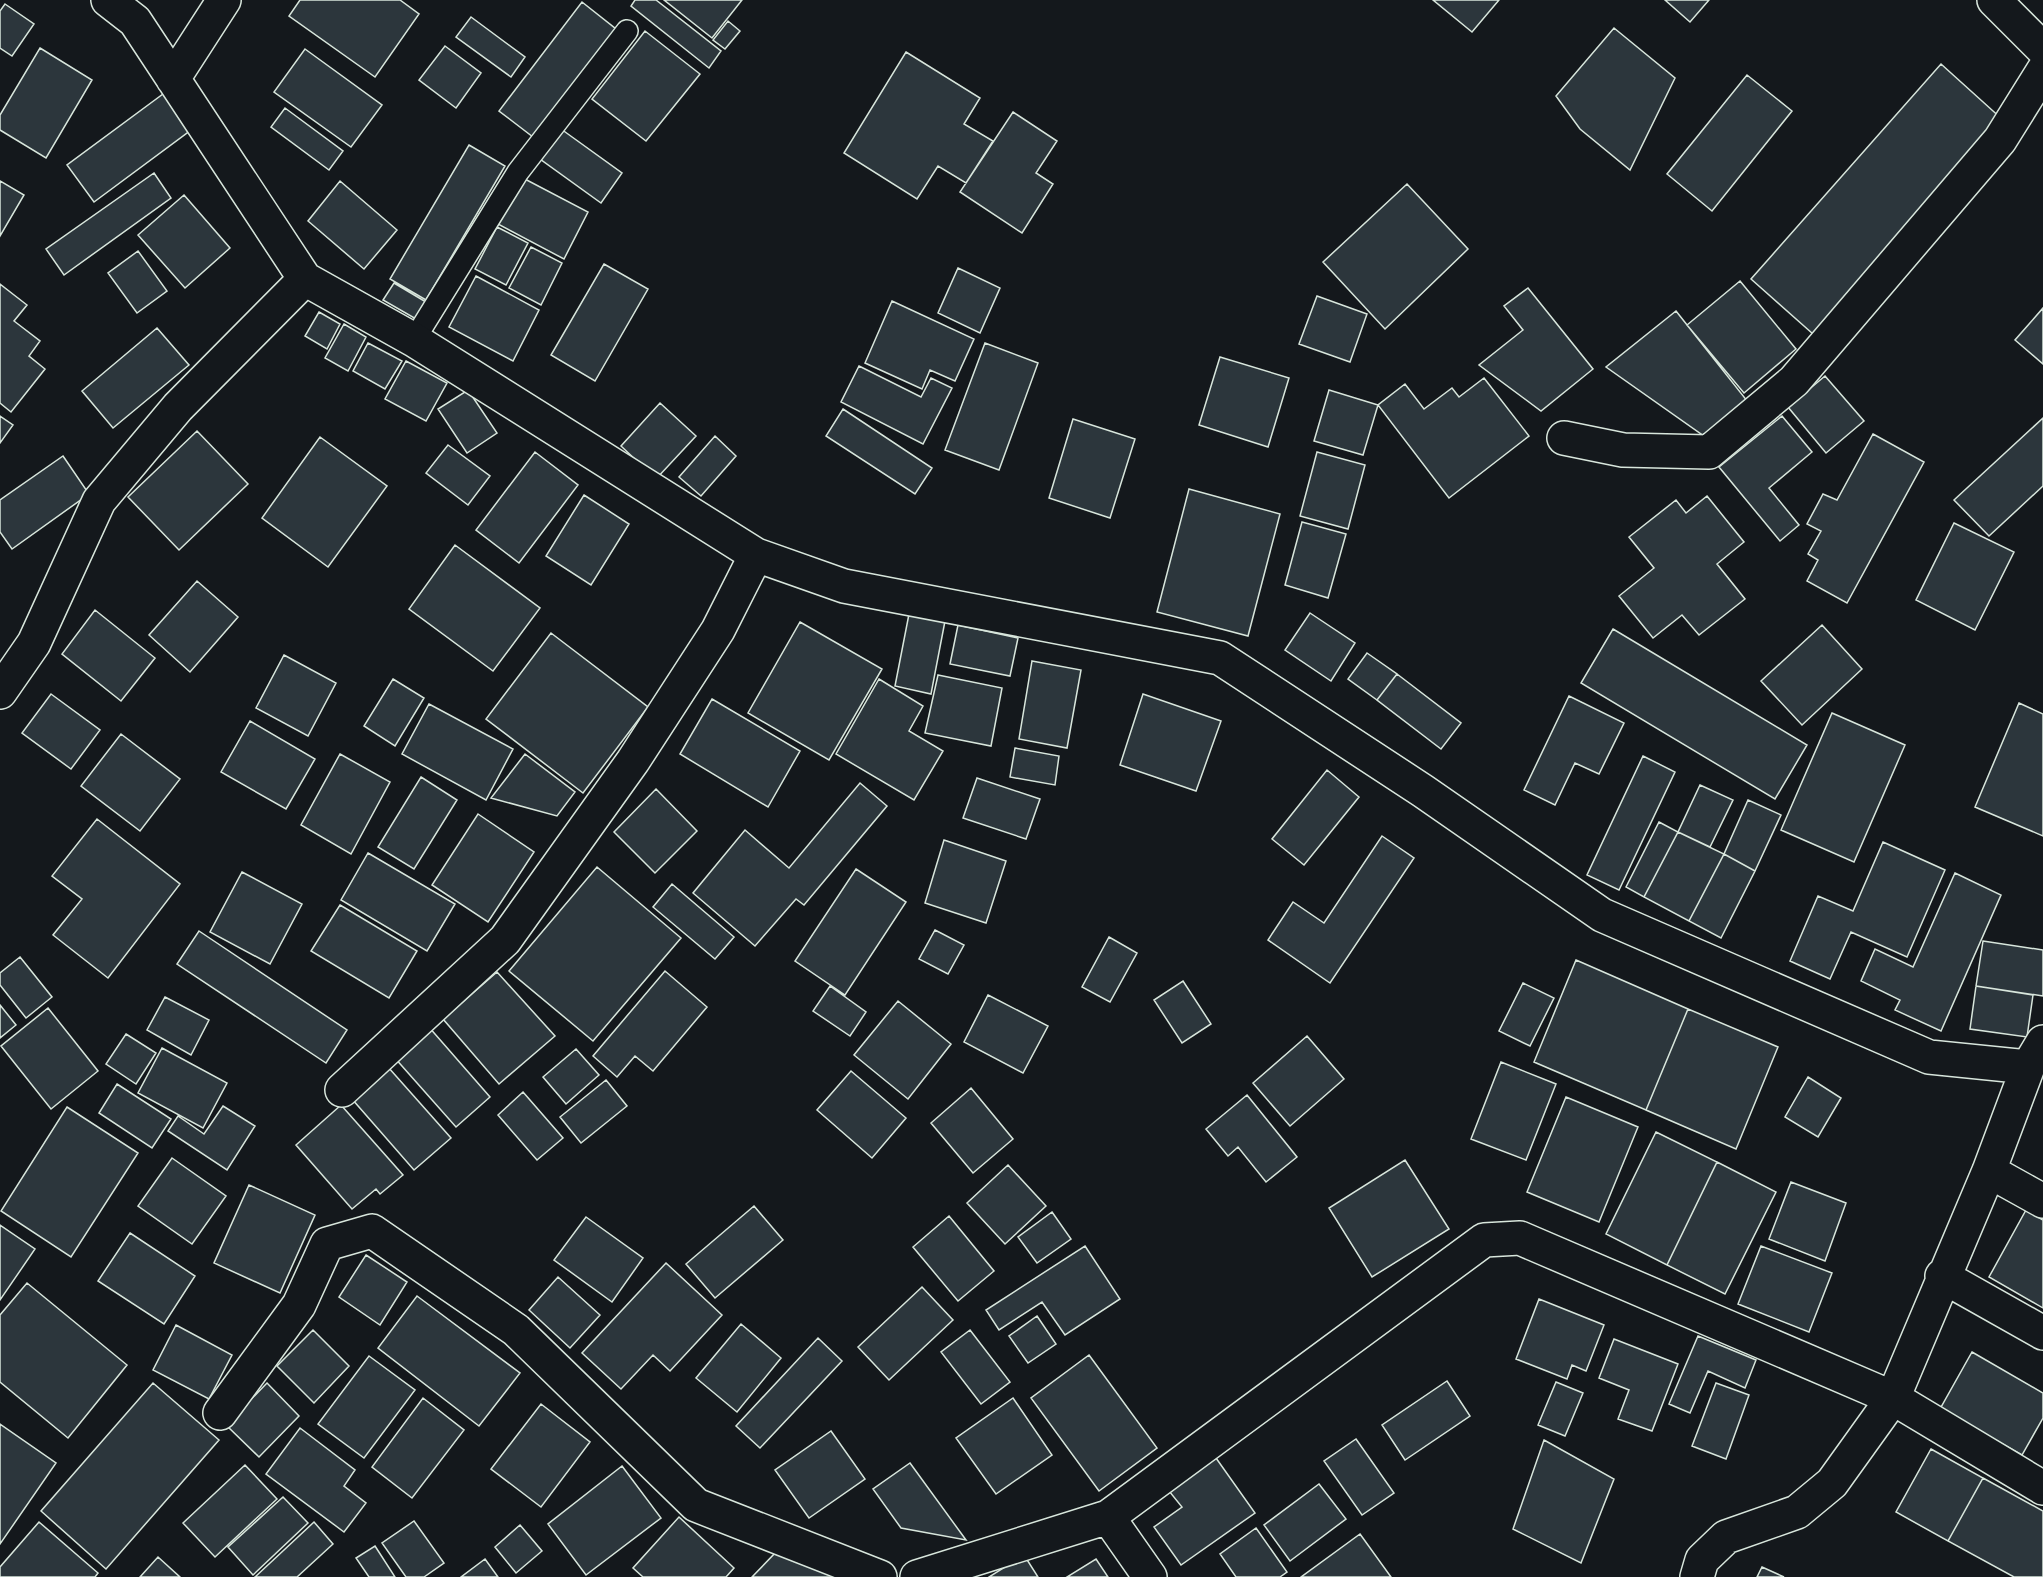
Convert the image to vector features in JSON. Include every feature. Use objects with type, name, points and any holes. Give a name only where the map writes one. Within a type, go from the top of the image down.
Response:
[{"type":"street","points":[[108,0],[135,21],[305,279],[414,340],[756,555],[844,586],[1220,658],[1423,791],[1602,915],[1929,1057],[2035,1055],[1989,1171],[1942,1276],[1893,1398],[1832,1483],[1797,1512],[1726,1537],[1702,1560],[1697,1577]]},
{"type":"street","points":[[173,79],[224,0]]},
{"type":"street","points":[[1994,0],[2043,49]]},
{"type":"street","points":[[1564,438],[1623,450],[1709,452],[1794,381],[2000,140],[2043,71]]},
{"type":"street","points":[[0,692],[34,643],[99,501],[178,407],[305,279]]},
{"type":"street","points":[[342,1090],[505,940],[633,761],[718,630],[756,555]]},
{"type":"street","points":[[1989,1171],[2043,1201]]},
{"type":"street","points":[[220,1413],[298,1305],[327,1244],[372,1231],[516,1330],[696,1505],[880,1577]]},
{"type":"street","points":[[917,1577],[1108,1517],[1484,1240],[1520,1238],[1893,1398],[2043,1488]]},
{"type":"street","points":[[1942,1276],[2043,1333]]},
{"type":"street","points":[[1108,1517],[1150,1577]]},
{"type":"lane","points":[[414,340],[518,172],[627,32]]},
{"type":"building","points":[[300,0],[400,0],[419,14],[375,77],[289,16]]},
{"type":"building","points":[[635,0],[656,0],[721,51],[709,68],[631,6]]},
{"type":"building","points":[[664,0],[742,0],[712,38]]},
{"type":"building","points":[[1433,0],[1499,0],[1472,32]]},
{"type":"building","points":[[1665,0],[1709,0],[1690,22]]},
{"type":"building","points":[[582,2],[616,29],[533,137],[499,111]]},
{"type":"building","points":[[5,4],[34,24],[12,56],[0,48],[0,11]]},
{"type":"building","points":[[471,17],[525,57],[511,77],[456,37]]},
{"type":"building","points":[[728,21],[740,31],[725,49],[713,40]]},
{"type":"building","points":[[1614,28],[1675,78],[1630,170],[1580,129],[1556,96]]},
{"type":"building","points":[[645,31],[700,74],[646,141],[592,99]]},
{"type":"building","points":[[445,46],[481,73],[456,108],[419,80]]},
{"type":"building","points":[[40,48],[92,80],[46,158],[0,130],[0,115]]},
{"type":"building","points":[[305,49],[382,105],[351,147],[274,92]]},
{"type":"building","points":[[906,52],[980,98],[964,124],[993,141],[966,183],[938,166],[917,199],[844,153]]},
{"type":"building","points":[[1941,64],[2003,120],[1813,334],[1751,279]]},
{"type":"building","points":[[1747,75],[1792,111],[1712,211],[1667,174]]},
{"type":"building","points":[[163,94],[191,130],[94,202],[67,165]]},
{"type":"building","points":[[285,108],[343,151],[329,170],[271,127]]},
{"type":"building","points":[[1013,112],[1057,141],[1036,173],[1053,184],[1022,233],[960,192]]},
{"type":"building","points":[[561,129],[622,173],[601,203],[540,159]]},
{"type":"building","points":[[469,145],[505,166],[426,300],[390,279]]},
{"type":"building","points":[[154,173],[171,198],[64,275],[46,249]]},
{"type":"building","points":[[521,177],[588,212],[564,259],[496,223]]},
{"type":"building","points":[[0,181],[24,195],[0,236]]},
{"type":"building","points":[[340,181],[397,230],[364,269],[308,221]]},
{"type":"building","points":[[1407,184],[1468,249],[1385,329],[1323,262]]},
{"type":"building","points":[[184,195],[230,248],[185,288],[138,235]]},
{"type":"building","points":[[497,227],[528,243],[506,285],[475,269]]},
{"type":"building","points":[[531,247],[562,263],[541,305],[509,288]]},
{"type":"building","points":[[138,251],[167,291],[137,313],[108,273]]},
{"type":"building","points":[[604,264],[648,289],[595,381],[551,355]]},
{"type":"building","points":[[958,268],[1000,288],[980,333],[938,313]]},
{"type":"building","points":[[476,276],[539,310],[513,361],[449,327]]},
{"type":"building","points":[[1740,281],[1796,349],[1744,393],[1687,325]]},
{"type":"building","points":[[394,283],[426,302],[416,319],[383,300]]},
{"type":"building","points":[[0,284],[27,305],[14,321],[40,341],[29,356],[45,369],[11,412],[0,403]]},
{"type":"building","points":[[1528,288],[1593,369],[1541,411],[1479,365],[1523,330],[1504,306]]},
{"type":"building","points":[[1317,296],[1367,314],[1350,362],[1299,344]]},
{"type":"building","points":[[892,301],[974,339],[955,381],[930,370],[922,389],[865,363]]},
{"type":"building","points":[[2043,308],[2043,364],[2015,340]]},
{"type":"building","points":[[1676,311],[1748,402],[1704,436],[1606,367]]},
{"type":"building","points":[[319,312],[340,324],[327,349],[305,336]]},
{"type":"building","points":[[344,324],[366,337],[348,371],[325,358]]},
{"type":"building","points":[[157,328],[189,365],[113,428],[82,391]]},
{"type":"building","points":[[368,343],[402,361],[385,389],[353,371]]},
{"type":"building","points":[[985,343],[1038,363],[999,470],[945,450]]},
{"type":"building","points":[[1220,357],[1289,378],[1268,447],[1199,425]]},
{"type":"building","points":[[406,361],[447,383],[426,421],[385,399]]},
{"type":"building","points":[[859,366],[921,397],[931,378],[952,388],[923,444],[841,402]]},
{"type":"building","points":[[1825,376],[1864,421],[1826,453],[1788,407]]},
{"type":"building","points":[[1484,378],[1529,436],[1449,498],[1378,405],[1405,384],[1424,409],[1452,388],[1459,397]]},
{"type":"building","points":[[468,390],[497,433],[467,453],[438,409]]},
{"type":"building","points":[[1329,390],[1378,405],[1363,455],[1314,441]]},
{"type":"building","points":[[660,403],[696,436],[656,479],[621,446]]},
{"type":"building","points":[[843,409],[932,468],[915,494],[826,436]]},
{"type":"building","points":[[0,416],[13,425],[0,443]]},
{"type":"building","points":[[1782,416],[1812,452],[1769,488],[1799,525],[1780,541],[1719,467]]},
{"type":"building","points":[[2043,418],[2043,486],[1989,536],[1954,500]]},
{"type":"building","points":[[1073,419],[1135,439],[1110,518],[1049,498]]},
{"type":"building","points":[[197,431],[248,484],[179,550],[128,497]]},
{"type":"building","points":[[1873,434],[1924,462],[1847,603],[1807,581],[1818,560],[1808,554],[1821,531],[1807,524],[1823,494],[1837,500]]},
{"type":"building","points":[[715,436],[736,456],[701,496],[679,477]]},
{"type":"building","points":[[320,437],[387,486],[328,567],[262,518]]},
{"type":"building","points":[[448,445],[490,476],[468,505],[426,473]]},
{"type":"building","points":[[535,452],[578,485],[519,563],[476,530]]},
{"type":"building","points":[[1317,452],[1365,465],[1348,529],[1300,516]]},
{"type":"building","points":[[63,456],[89,494],[12,549],[0,532],[0,500]]},
{"type":"building","points":[[1189,489],[1280,514],[1248,636],[1157,612]]},
{"type":"building","points":[[584,495],[629,524],[591,585],[546,556]]},
{"type":"building","points":[[1707,496],[1744,542],[1717,564],[1745,599],[1699,635],[1682,615],[1653,638],[1619,596],[1654,568],[1629,537],[1676,500],[1686,513]]},
{"type":"building","points":[[1302,522],[1346,534],[1328,598],[1285,585]]},
{"type":"building","points":[[1954,523],[2014,552],[1975,630],[1916,600]]},
{"type":"building","points":[[455,545],[540,608],[493,671],[409,609]]},
{"type":"building","points":[[197,581],[238,617],[190,672],[149,635]]},
{"type":"building","points":[[95,610],[155,658],[121,701],[62,654]]},
{"type":"building","points":[[1310,613],[1355,643],[1331,681],[1285,650]]},
{"type":"building","points":[[909,614],[945,621],[931,694],[895,686]]},
{"type":"building","points":[[800,622],[882,669],[829,760],[748,713]]},
{"type":"building","points":[[958,625],[1018,638],[1010,676],[950,664]]},
{"type":"building","points":[[1822,625],[1862,669],[1802,725],[1761,681]]},
{"type":"building","points":[[1613,629],[1807,745],[1775,799],[1581,683]]},
{"type":"building","points":[[551,633],[648,707],[583,793],[486,719]]},
{"type":"building","points":[[1367,653],[1397,674],[1377,700],[1348,679]]},
{"type":"building","points":[[284,655],[336,683],[308,736],[256,708]]},
{"type":"building","points":[[1032,661],[1081,670],[1067,748],[1019,739]]},
{"type":"building","points":[[1397,674],[1461,723],[1441,749],[1377,700]]},
{"type":"building","points":[[938,675],[1002,688],[991,746],[925,733]]},
{"type":"building","points":[[393,679],[424,698],[395,746],[364,726]]},
{"type":"building","points":[[879,679],[923,706],[909,731],[943,751],[914,800],[836,754]]},
{"type":"building","points":[[51,694],[100,730],[71,769],[22,733]]},
{"type":"building","points":[[1143,694],[1221,721],[1196,791],[1120,765]]},
{"type":"building","points":[[1569,696],[1624,723],[1599,774],[1575,763],[1555,805],[1524,790]]},
{"type":"building","points":[[712,699],[800,751],[768,807],[680,754]]},
{"type":"building","points":[[2019,703],[2043,714],[2043,836],[1975,807]]},
{"type":"building","points":[[429,704],[513,749],[486,800],[402,754]]},
{"type":"building","points":[[1832,713],[1905,745],[1854,862],[1781,830]]},
{"type":"building","points":[[250,721],[315,759],[286,809],[221,772]]},
{"type":"building","points":[[121,734],[180,779],[140,831],[81,786]]},
{"type":"building","points":[[1015,748],[1059,756],[1055,785],[1010,777]]},
{"type":"building","points":[[340,754],[390,782],[351,854],[301,825]]},
{"type":"building","points":[[525,754],[575,792],[557,816],[491,798]]},
{"type":"building","points":[[1643,756],[1675,772],[1619,890],[1587,875]]},
{"type":"building","points":[[1327,770],[1359,797],[1304,865],[1272,839]]},
{"type":"building","points":[[421,777],[457,800],[414,869],[378,847]]},
{"type":"building","points":[[977,778],[1040,799],[1026,839],[963,818]]},
{"type":"building","points":[[860,783],[887,806],[804,905],[796,899],[755,946],[693,893],[745,830],[789,868]]},
{"type":"building","points":[[1700,785],[1733,800],[1710,847],[1678,832]]},
{"type":"building","points":[[656,789],[697,831],[655,873],[614,832]]},
{"type":"building","points":[[1748,800],[1781,815],[1755,871],[1724,854]]},
{"type":"building","points":[[478,814],[534,852],[488,922],[432,885]]},
{"type":"building","points":[[97,819],[180,884],[108,978],[53,935],[82,899],[52,876]]},
{"type":"building","points":[[1659,822],[1678,832],[1644,897],[1626,887]]},
{"type":"building","points":[[1678,832],[1724,854],[1689,921],[1644,897]]},
{"type":"building","points":[[1382,836],[1414,858],[1330,983],[1268,940],[1293,902],[1324,923]]},
{"type":"building","points":[[944,840],[1006,861],[986,923],[925,903]]},
{"type":"building","points":[[1883,842],[1945,870],[1907,957],[1851,932],[1830,979],[1790,961],[1818,896],[1853,911]]},
{"type":"building","points":[[368,853],[455,904],[427,951],[341,900]]},
{"type":"building","points":[[1724,854],[1755,871],[1721,938],[1689,921]]},
{"type":"building","points":[[597,867],[681,938],[593,1041],[509,971]]},
{"type":"building","points":[[856,869],[906,902],[845,995],[795,961]]},
{"type":"building","points":[[242,872],[302,904],[270,964],[210,932]]},
{"type":"building","points":[[1955,873],[2001,895],[1941,1031],[1895,1010],[1900,1000],[1861,981],[1875,949],[1913,967]]},
{"type":"building","points":[[672,884],[734,937],[715,959],[653,907]]},
{"type":"building","points":[[340,905],[417,951],[389,998],[311,951]]},
{"type":"building","points":[[935,930],[964,945],[948,974],[919,959]]},
{"type":"building","points":[[199,931],[347,1030],[326,1063],[177,964]]},
{"type":"building","points":[[1109,937],[1137,953],[1110,1002],[1082,987]]},
{"type":"building","points":[[1983,941],[2043,950],[2043,996],[1976,986]]},
{"type":"building","points":[[20,957],[52,997],[26,1018],[0,985],[0,973]]},
{"type":"building","points":[[1576,960],[1688,1009],[1646,1110],[1534,1062]]},
{"type":"building","points":[[665,971],[707,1007],[653,1071],[635,1056],[617,1077],[593,1056]]},
{"type":"building","points":[[497,972],[555,1036],[499,1084],[443,1019]]},
{"type":"building","points":[[1183,981],[1211,1024],[1182,1043],[1154,1000]]},
{"type":"building","points":[[1523,983],[1554,998],[1530,1046],[1499,1031]]},
{"type":"building","points":[[830,986],[866,1012],[850,1036],[813,1011]]},
{"type":"building","points":[[1976,986],[2033,995],[2027,1037],[1970,1029]]},
{"type":"building","points":[[988,995],[1048,1026],[1023,1073],[964,1042]]},
{"type":"building","points":[[165,997],[209,1020],[191,1055],[147,1030]]},
{"type":"building","points":[[898,1001],[951,1044],[908,1099],[854,1055]]},
{"type":"building","points":[[0,1005],[16,1025],[0,1038]]},
{"type":"building","points":[[48,1008],[98,1071],[51,1109],[1,1046]]},
{"type":"building","points":[[1688,1009],[1778,1047],[1736,1149],[1646,1110]]},
{"type":"building","points":[[428,1026],[490,1097],[456,1127],[394,1057]]},
{"type":"building","points":[[126,1034],[156,1053],[136,1084],[106,1064]]},
{"type":"building","points":[[1307,1036],[1344,1079],[1290,1126],[1253,1083]]},
{"type":"building","points":[[162,1048],[227,1083],[203,1128],[138,1093]]},
{"type":"building","points":[[576,1049],[599,1075],[566,1104],[543,1077]]},
{"type":"building","points":[[1501,1062],[1556,1084],[1526,1160],[1471,1139]]},
{"type":"building","points":[[388,1067],[451,1138],[414,1170],[352,1099]]},
{"type":"building","points":[[851,1071],[906,1118],[872,1158],[817,1110]]},
{"type":"building","points":[[1808,1077],[1841,1098],[1818,1137],[1785,1117]]},
{"type":"building","points":[[606,1080],[627,1106],[581,1143],[560,1117]]},
{"type":"building","points":[[117,1084],[171,1119],[152,1148],[99,1113]]},
{"type":"building","points":[[971,1088],[1013,1139],[973,1173],[931,1123]]},
{"type":"building","points":[[523,1092],[563,1138],[537,1160],[498,1115]]},
{"type":"building","points":[[1247,1095],[1297,1157],[1266,1182],[1238,1147],[1228,1156],[1206,1129]]},
{"type":"building","points":[[1566,1097],[1638,1127],[1599,1222],[1527,1192]]},
{"type":"building","points":[[341,1105],[403,1175],[380,1194],[376,1189],[352,1209],[296,1145]]},
{"type":"building","points":[[223,1106],[255,1126],[227,1170],[168,1131],[178,1116],[204,1134]]},
{"type":"building","points":[[67,1107],[138,1153],[71,1257],[1,1211]]},
{"type":"building","points":[[1656,1132],[1717,1162],[1667,1265],[1606,1234]]},
{"type":"building","points":[[172,1158],[226,1196],[192,1244],[138,1206]]},
{"type":"building","points":[[1405,1160],[1449,1229],[1372,1277],[1329,1208]]},
{"type":"building","points":[[1717,1162],[1776,1192],[1725,1294],[1667,1265]]},
{"type":"building","points":[[1008,1165],[1046,1206],[1005,1244],[967,1203]]},
{"type":"building","points":[[1791,1182],[1846,1203],[1825,1261],[1769,1239]]},
{"type":"building","points":[[249,1185],[315,1215],[280,1293],[214,1263]]},
{"type":"building","points":[[754,1206],[783,1240],[715,1298],[686,1264]]},
{"type":"building","points":[[2026,1210],[2043,1220],[2043,1308],[1989,1277]]},
{"type":"building","points":[[1052,1212],[1071,1239],[1037,1263],[1018,1237]]},
{"type":"building","points":[[949,1216],[994,1271],[958,1301],[913,1247]]},
{"type":"building","points":[[586,1217],[643,1258],[612,1302],[554,1260]]},
{"type":"building","points":[[0,1225],[35,1249],[0,1300]]},
{"type":"building","points":[[130,1233],[195,1276],[164,1324],[98,1281]]},
{"type":"building","points":[[1085,1246],[1120,1299],[1065,1335],[1042,1302],[999,1330],[986,1310]]},
{"type":"building","points":[[1761,1246],[1832,1273],[1809,1332],[1738,1304]]},
{"type":"building","points":[[366,1255],[407,1282],[380,1325],[339,1297]]},
{"type":"building","points":[[666,1263],[722,1315],[670,1371],[653,1355],[621,1389],[582,1353]]},
{"type":"building","points":[[558,1277],[600,1315],[570,1348],[529,1310]]},
{"type":"building","points":[[27,1283],[127,1365],[68,1438],[0,1382],[0,1315]]},
{"type":"building","points":[[922,1287],[953,1320],[889,1380],[858,1347]]},
{"type":"building","points":[[417,1296],[520,1373],[479,1426],[378,1348]]},
{"type":"building","points":[[1539,1299],[1604,1325],[1586,1371],[1572,1365],[1567,1379],[1516,1359]]},
{"type":"building","points":[[1037,1316],[1056,1344],[1028,1363],[1009,1336]]},
{"type":"building","points":[[741,1324],[781,1358],[737,1412],[696,1378]]},
{"type":"building","points":[[176,1325],[232,1355],[209,1399],[153,1370]]},
{"type":"building","points":[[313,1330],[349,1366],[314,1403],[277,1366]]},
{"type":"building","points":[[970,1330],[1010,1382],[981,1404],[941,1352]]},
{"type":"building","points":[[1698,1336],[1756,1360],[1745,1388],[1708,1371],[1690,1413],[1669,1404]]},
{"type":"building","points":[[818,1338],[842,1361],[760,1448],[736,1426]]},
{"type":"building","points":[[1614,1339],[1678,1364],[1652,1431],[1618,1419],[1629,1390],[1599,1378]]},
{"type":"building","points":[[1972,1352],[2043,1393],[2043,1418],[2022,1455],[1940,1409]]},
{"type":"building","points":[[1089,1355],[1157,1448],[1099,1491],[1031,1398]]},
{"type":"building","points":[[369,1356],[415,1390],[364,1458],[318,1424]]},
{"type":"building","points":[[1447,1381],[1470,1416],[1405,1460],[1382,1425]]},
{"type":"building","points":[[1556,1382],[1583,1393],[1565,1436],[1538,1425]]},
{"type":"building","points":[[153,1383],[219,1440],[106,1569],[41,1511]]},
{"type":"building","points":[[267,1383],[299,1416],[259,1457],[226,1425]]},
{"type":"building","points":[[1716,1383],[1749,1395],[1726,1459],[1692,1446]]},
{"type":"building","points":[[423,1398],[464,1430],[412,1498],[372,1467]]},
{"type":"building","points":[[1013,1398],[1052,1455],[996,1494],[956,1438]]},
{"type":"building","points":[[541,1404],[590,1442],[541,1507],[491,1469]]},
{"type":"building","points":[[0,1424],[56,1463],[0,1544]]},
{"type":"building","points":[[300,1428],[355,1470],[344,1486],[366,1503],[344,1532],[266,1474]]},
{"type":"building","points":[[831,1431],[865,1479],[809,1518],[775,1470]]},
{"type":"building","points":[[1356,1439],[1394,1493],[1362,1515],[1324,1461]]},
{"type":"building","points":[[1544,1440],[1614,1479],[1581,1563],[1513,1529]]},
{"type":"building","points":[[1931,1449],[1983,1478],[1948,1541],[1896,1512]]},
{"type":"building","points":[[1216,1458],[1255,1513],[1181,1565],[1154,1527],[1182,1507],[1169,1491]]},
{"type":"building","points":[[910,1463],[966,1540],[901,1528],[873,1489]]},
{"type":"building","points":[[245,1465],[277,1499],[215,1557],[183,1523]]},
{"type":"building","points":[[622,1466],[661,1518],[586,1575],[548,1524]]},
{"type":"building","points":[[1983,1478],[2043,1511],[2043,1577],[2014,1577],[1948,1541]]},
{"type":"building","points":[[1319,1484],[1346,1519],[1290,1561],[1264,1525]]},
{"type":"building","points":[[283,1497],[308,1523],[253,1575],[228,1547]]},
{"type":"building","points":[[679,1517],[734,1568],[726,1577],[643,1577],[633,1568]]},
{"type":"building","points":[[414,1521],[444,1563],[424,1577],[406,1577],[382,1543]]},
{"type":"building","points":[[39,1522],[98,1573],[95,1577],[0,1577],[0,1567]]},
{"type":"building","points":[[314,1522],[333,1544],[297,1577],[255,1577]]},
{"type":"building","points":[[520,1525],[542,1551],[516,1573],[495,1547]]},
{"type":"building","points":[[1256,1528],[1287,1572],[1280,1577],[1236,1577],[1220,1554]]},
{"type":"building","points":[[1360,1534],[1391,1577],[1301,1577]]},
{"type":"building","points":[[375,1546],[395,1577],[369,1577],[356,1558]]},
{"type":"building","points":[[779,1549],[845,1577],[752,1577]]},
{"type":"building","points":[[1024,1555],[1038,1577],[989,1577]]},
{"type":"building","points":[[158,1557],[180,1577],[140,1577]]},
{"type":"building","points":[[485,1559],[498,1577],[461,1577]]},
{"type":"building","points":[[1096,1559],[1108,1577],[1067,1577]]},
{"type":"building","points":[[1762,1567],[1784,1577],[1757,1577]]}]
